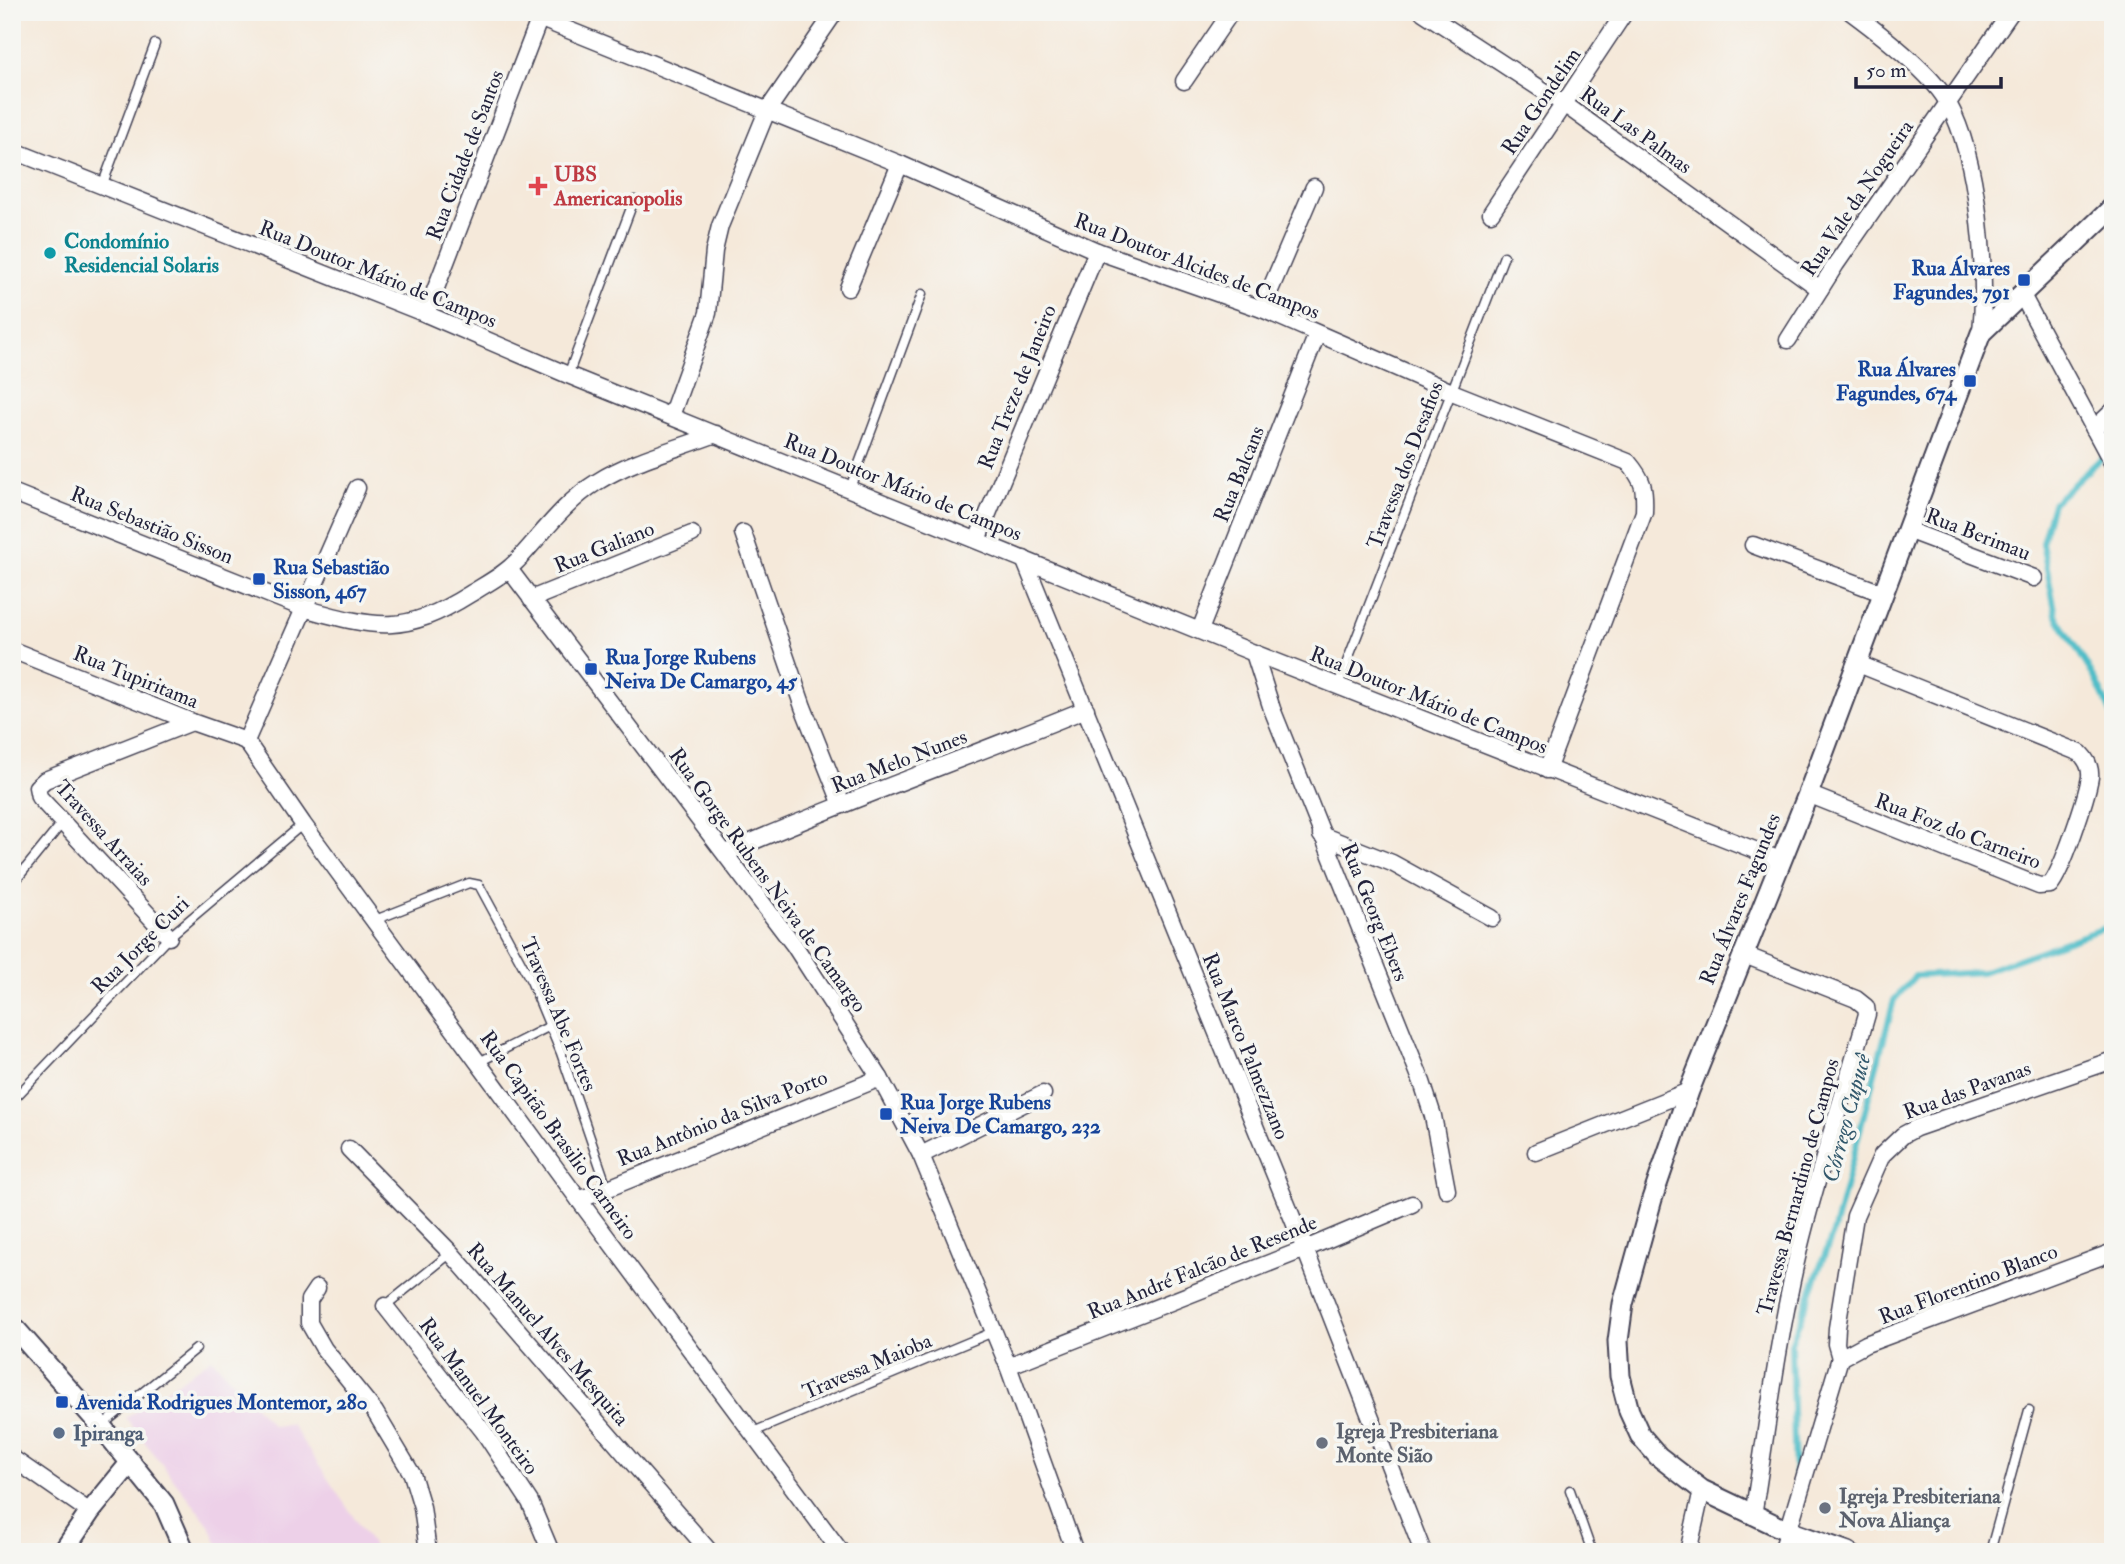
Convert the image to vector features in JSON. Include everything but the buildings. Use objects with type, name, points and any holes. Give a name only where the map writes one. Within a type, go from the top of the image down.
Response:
[{"type":"street","name":"Rua Doutor Alcides de Campos","points":[[524,12],[541,15],[900,164],[1097,251],[1262,309],[1452,392],[1628,462],[1640,476],[1645,491],[1644,512],[1547,770]]},
{"type":"street","points":[[671,416],[708,313],[714,251],[720,226],[767,111],[835,12]]},
{"type":"street","points":[[1184,81],[1230,12]]},
{"type":"street","name":"Rua Gondelim","points":[[1491,213],[1625,12]]},
{"type":"street","points":[[1851,12],[1900,50],[1948,101],[1962,136],[1972,176],[1984,301],[1981,333]]},
{"type":"street","name":"Rua Vale da Nogueira","points":[[1788,340],[1820,289],[2011,12]]},
{"type":"street","name":"Rua Las Palmas","points":[[1429,14],[1564,104],[1820,289]]},
{"type":"street","name":"Rua Cidade de Santos","points":[[426,314],[541,15]]},
{"type":"street","name":"Rua Doutor Mário de Campos","points":[[12,150],[426,314],[568,375],[1254,653],[1780,860]]},
{"type":"street","points":[[848,288],[900,164]]},
{"type":"street","points":[[1262,309],[1314,187]]},
{"type":"street","name":"Rua Álvares Fagundes","points":[[1848,1552],[1788,1531],[1702,1490],[1674,1470],[1640,1435],[1629,1411],[1620,1376],[1618,1341],[1623,1304],[1652,1199],[1689,1091],[1808,794],[1981,333],[2113,207]]},
{"type":"street","name":"Rua Treze de Janeiro","points":[[977,540],[1097,251]]},
{"type":"street","points":[[2022,295],[2113,464]]},
{"type":"street","name":"Rua Balcans","points":[[1200,630],[1317,334]]},
{"type":"street","points":[[2096,433],[2113,411]]},
{"type":"street","name":"Rua Sebastião Sisson","points":[[12,492],[303,608],[347,620],[379,625],[411,623],[441,612],[509,569],[573,500],[597,482],[625,468],[716,434]]},
{"type":"street","points":[[246,741],[357,488]]},
{"type":"street","name":"Rua Berimau","points":[[1907,530],[2034,578]]},
{"type":"street","points":[[743,533],[803,707],[842,805]]},
{"type":"street","name":"Rua Galiano","points":[[531,599],[692,534]]},
{"type":"street","points":[[1753,545],[1882,593]]},
{"type":"street","name":"Rua Marco Palmezzano","points":[[1024,559],[1306,1249],[1423,1552]]},
{"type":"street","name":"Rua Gorge Rubens Neiva de Camargo","points":[[509,569],[794,945],[880,1078],[921,1155],[1007,1366],[1076,1552]]},
{"type":"street","name":"Rua Tupiritama","points":[[12,650],[246,741]]},
{"type":"street","name":"Rua Georg Ebers","points":[[1254,653],[1272,709],[1321,835],[1422,1082],[1433,1116],[1447,1190]]},
{"type":"street","name":"Rua Foz do Carneiro","points":[[1808,794],[2039,886],[2050,885],[2060,870],[2090,778],[2086,760],[2080,753],[1856,663]]},
{"type":"street","name":"Rua Melo Nunes","points":[[726,853],[1086,709]]},
{"type":"street","name":"Travessa Arraias","points":[[169,937],[39,797],[37,787],[40,783],[192,722]]},
{"type":"street","name":"Rua Capitão Brasilio Carneiro","points":[[246,741],[303,824],[841,1552]]},
{"type":"street","points":[[1321,835],[1392,863],[1492,918]]},
{"type":"street","name":"Travessa Bernardino de Campos","points":[[1742,954],[1856,999],[1866,1007],[1867,1014],[1799,1247],[1776,1365],[1754,1516]]},
{"type":"street","name":"Rua das Pavanas","points":[[1840,1358],[1836,1344],[1837,1328],[1855,1216],[1876,1164],[1891,1145],[1916,1128],[2113,1060]]},
{"type":"street","name":"Rua Antônio da Silva Porto","points":[[579,1200],[607,1186],[880,1078]]},
{"type":"street","points":[[1536,1152],[1689,1091]]},
{"type":"street","points":[[921,1155],[1042,1094]]},
{"type":"street","name":"Rua Manuel Alves Mesquita","points":[[349,1149],[451,1253],[710,1552]]},
{"type":"street","name":"Rua André Falcão de Resende","points":[[1007,1366],[1306,1249],[1412,1204]]},
{"type":"street","name":"Rua Florentino Blanco","points":[[1840,1358],[1866,1344],[2113,1252]]},
{"type":"street","points":[[317,1289],[309,1300],[309,1324],[324,1349],[375,1412],[412,1474],[422,1507],[428,1552]]},
{"type":"street","name":"Rua Manuel Monteiro","points":[[386,1306],[484,1432],[530,1502],[551,1552]]},
{"type":"street","points":[[12,1325],[101,1426],[164,1504],[185,1552]]},
{"type":"street","points":[[1782,1552],[1840,1358]]},
{"type":"street","points":[[12,1458],[90,1512]]},
{"type":"street","points":[[63,1552],[90,1512],[131,1462]]},
{"type":"street","points":[[1688,1552],[1702,1490]]},
{"type":"lane","points":[[101,187],[155,44]]},
{"type":"lane","points":[[568,375],[634,200]]},
{"type":"lane","name":"Travessa dos Desafios","points":[[1338,685],[1504,256]]},
{"type":"lane","points":[[850,488],[922,294]]},
{"type":"lane","points":[[12,885],[62,822]]},
{"type":"lane","name":"Rua Jorge Curi","points":[[12,1101],[169,937],[303,824]]},
{"type":"lane","name":"Travessa Abe Fortes","points":[[375,920],[469,883],[477,883],[531,981],[550,1026],[607,1186]]},
{"type":"lane","points":[[479,1062],[550,1026]]},
{"type":"lane","points":[[386,1306],[451,1253]]},
{"type":"lane","name":"Travessa Maioba","points":[[753,1432],[993,1332]]},
{"type":"lane","points":[[101,1426],[196,1349]]},
{"type":"lane","points":[[1990,1552],[2029,1410]]},
{"type":"lane","points":[[1570,1490],[1592,1552]]},
{"type":"shaded area","points":[[212,1358],[273,1426],[291,1424],[377,1552],[221,1552],[210,1526],[126,1418]]},
{"type":"waterway","name":"Córrego Cupucê","points":[[2106,454],[2053,503],[2042,543],[2056,615],[2094,677],[2113,717]]},
{"type":"waterway","name":"Córrego Cupucê","points":[[1795,1475],[1791,1344],[1834,1230],[1894,1000],[1915,976],[1982,972],[2113,925]]},
{"type":"place","name":"UBS Americanopolis","points":[[538,186]]},
{"type":"place","name":"Condomínio Residencial Solaris","points":[[50,253]]},
{"type":"place","name":"Rua Álvares Fagundes, 791","points":[[2024,280]]},
{"type":"place","name":"Rua Álvares Fagundes, 674","points":[[1970,381]]},
{"type":"place","name":"Rua Sebastião Sisson, 467","points":[[259,579]]},
{"type":"place","name":"Rua Jorge Rubens Neiva De Camargo, 45","points":[[591,669]]},
{"type":"place","name":"Rua Jorge Rubens Neiva De Camargo, 232","points":[[886,1114]]},
{"type":"place","name":"Avenida Rodrigues Montemor, 280","points":[[62,1402]]},
{"type":"place","name":"Ipiranga","points":[[59,1433]]},
{"type":"place","name":"Igreja Presbiteriana Monte Sião","points":[[1322,1443]]},
{"type":"place","name":"Igreja Presbiteriana Nova Aliança","points":[[1825,1508]]}]
